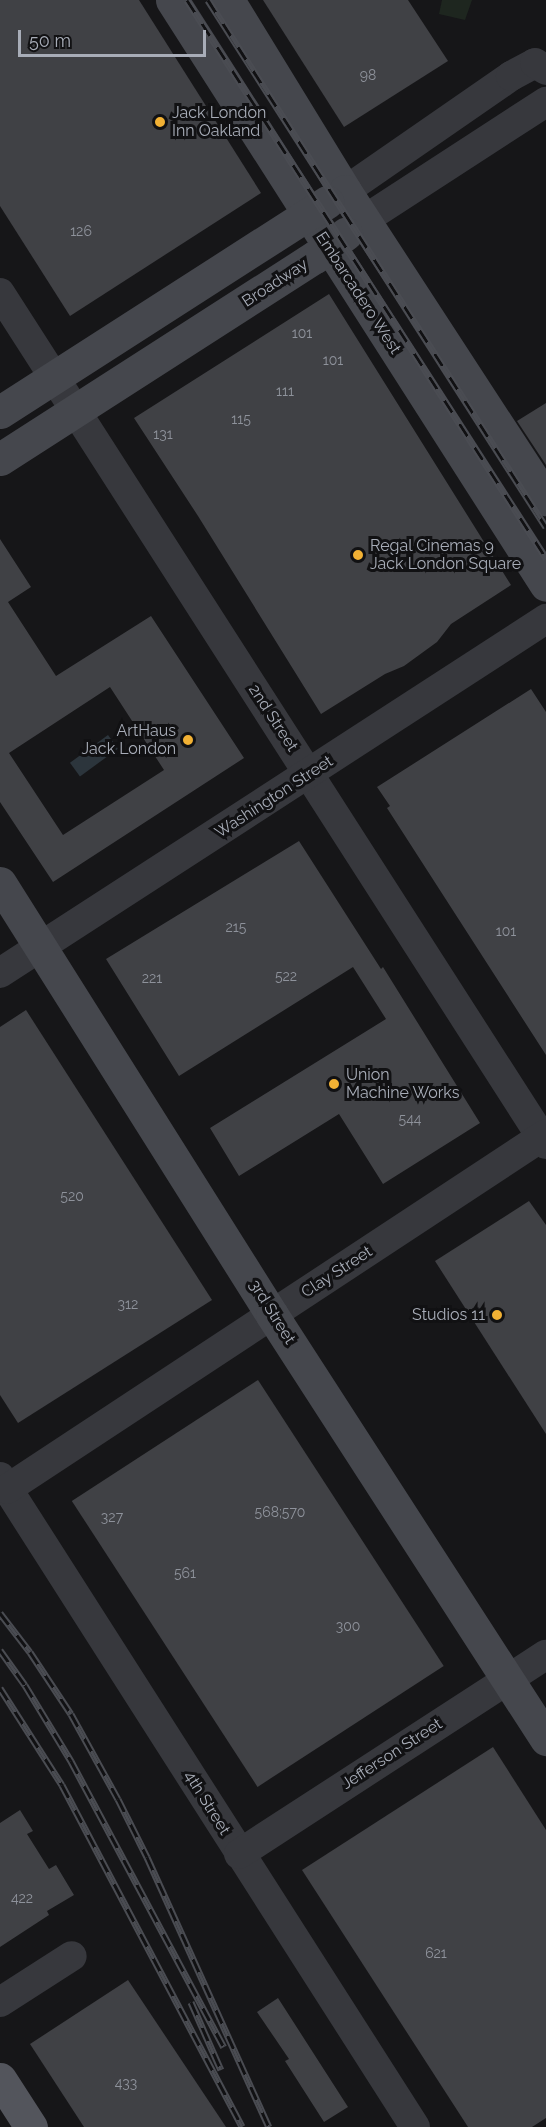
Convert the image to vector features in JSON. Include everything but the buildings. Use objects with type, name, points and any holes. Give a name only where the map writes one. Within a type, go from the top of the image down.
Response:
[{"type":"main road","points":[[0,2079],[31,2127]]},
{"type":"street","name":"Embarcadero West","points":[[172,0],[546,585]]},
{"type":"street","points":[[228,0],[345,191],[546,499]]},
{"type":"street","points":[[0,412],[345,191],[511,76],[535,63],[546,70]]},
{"type":"street","name":"Broadway","points":[[0,459],[329,247],[364,220],[546,102]]},
{"type":"street","name":"2nd Street","points":[[0,293],[544,1138]]},
{"type":"street","name":"Washington Street","points":[[0,973],[546,619]]},
{"type":"street","name":"3rd Street","points":[[0,883],[272,1314],[546,1739]]},
{"type":"street","name":"Clay Street","points":[[4,1483],[272,1314],[544,1138]]},
{"type":"street","name":"4th Street","points":[[4,1483],[415,2127]]},
{"type":"street","name":"Jefferson Street","points":[[239,1854],[546,1655]]},
{"type":"street","points":[[0,2002],[72,1956]]},
{"type":"shaded area","points":[[442,0],[472,0],[465,20],[439,14]]},
{"type":"shaded area","points":[[108,735],[118,749],[80,776],[70,763]]},
{"type":"railway","points":[[187,0],[546,558]]},
{"type":"railway","points":[[208,0],[546,527]]},
{"type":"railway","points":[[0,1613],[30,1652],[71,1714],[118,1799],[147,1857],[269,2127]]},
{"type":"railway","points":[[0,1650],[25,1685],[71,1761],[224,2047]]},
{"type":"railway","points":[[0,1688],[62,1785],[242,2127]]},
{"type":"railway","points":[[191,2002],[221,2070]]},
{"type":"place","name":"Jack London Inn Oakland","points":[[160,122]]},
{"type":"place","name":"Regal Cinemas 9 Jack London Square","points":[[358,555]]},
{"type":"place","name":"ArtHaus Jack London","points":[[188,740]]},
{"type":"place","name":"Union Machine Works","points":[[334,1084]]},
{"type":"place","name":"Studios 11","points":[[497,1315]]}]
